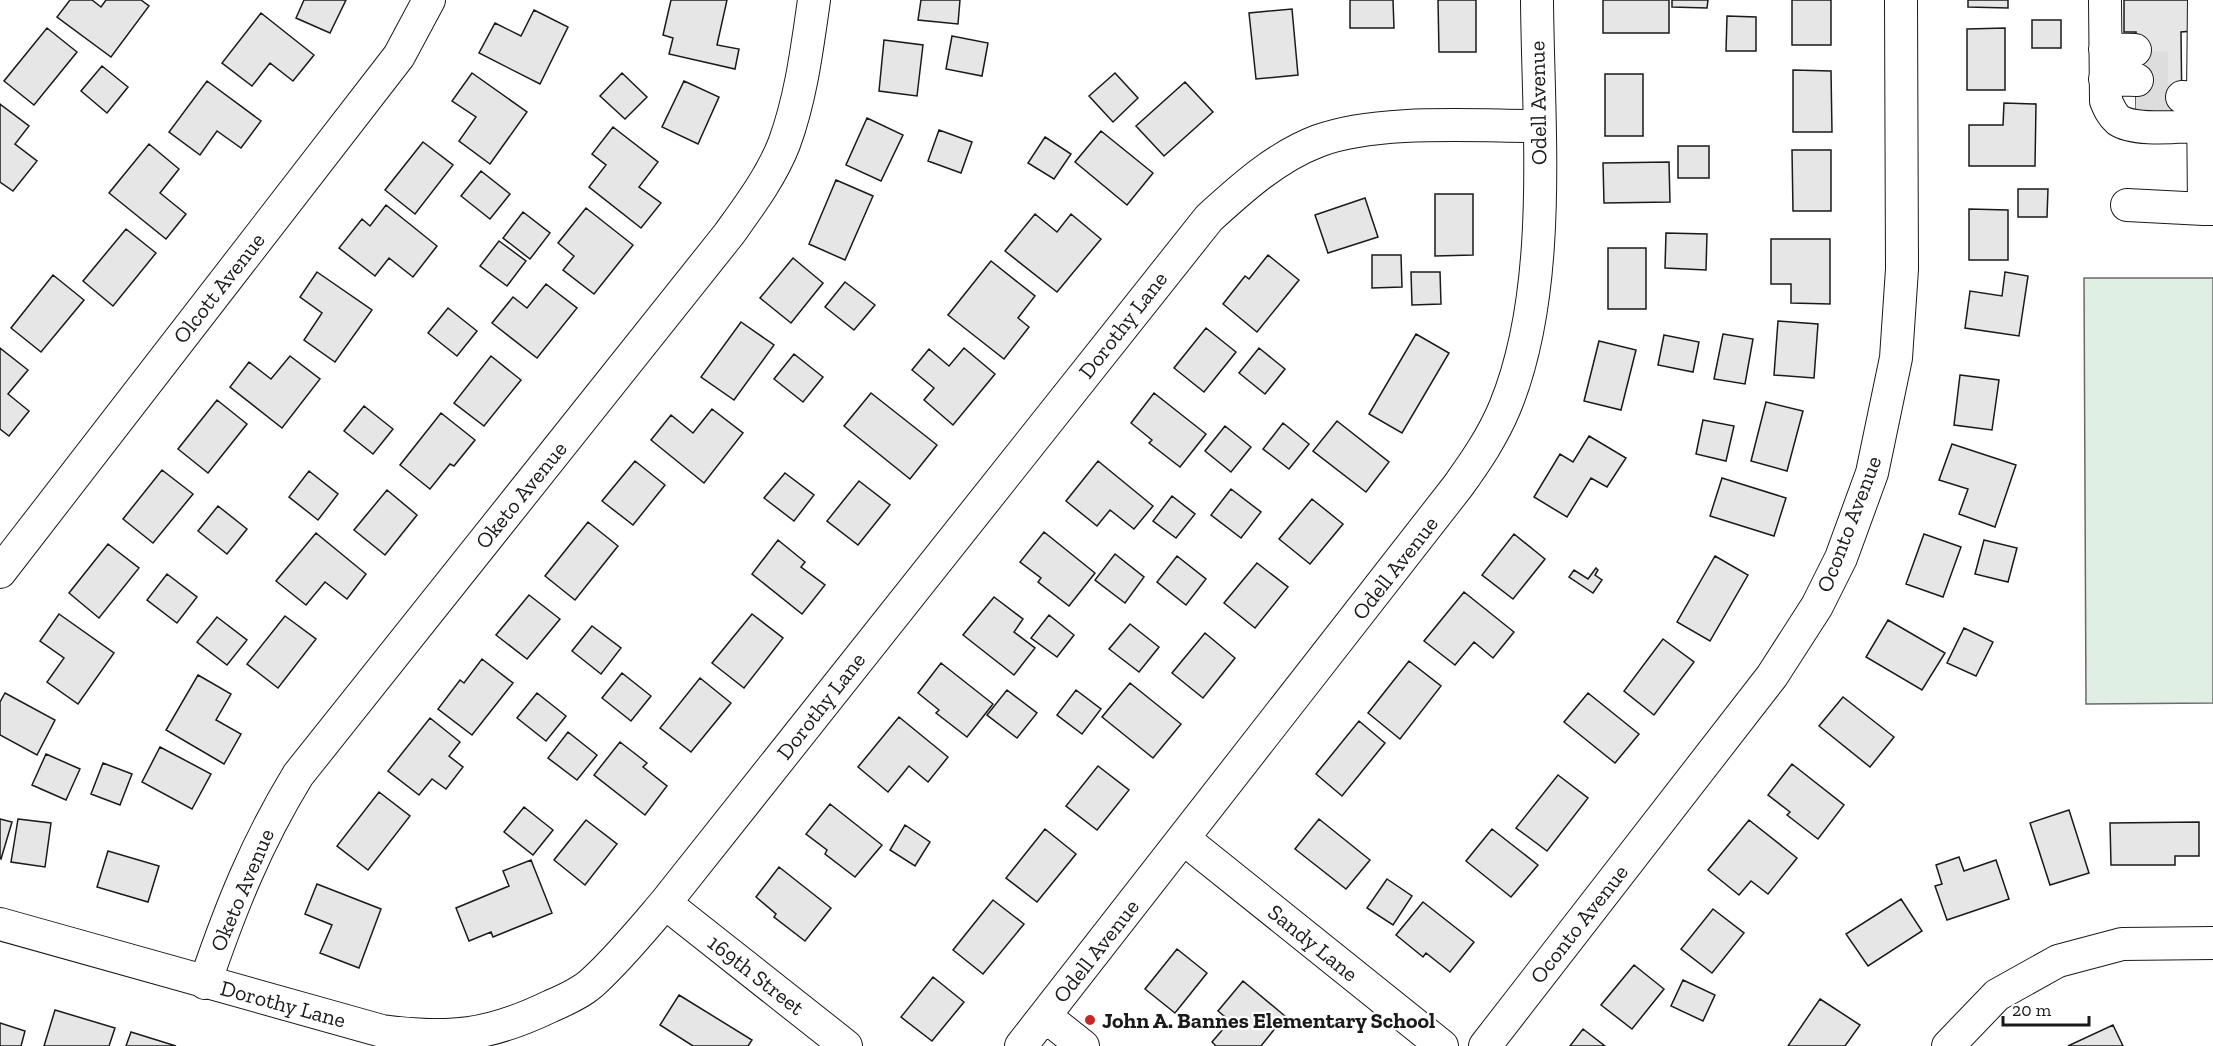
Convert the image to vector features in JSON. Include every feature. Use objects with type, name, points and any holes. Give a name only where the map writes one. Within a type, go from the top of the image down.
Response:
[{"type":"street","name":"Olcott Avenue","points":[[0,572],[399,56],[429,0]]},
{"type":"street","name":"Oketo Avenue","points":[[205,983],[245,872],[268,825],[298,775],[722,244],[758,194],[783,146],[799,97],[814,0]]},
{"type":"street","name":"Odell Avenue","points":[[1021,1046],[1458,486],[1487,444],[1517,374],[1528,326],[1540,218],[1537,0]]},
{"type":"street","name":"Oconto Avenue","points":[[1485,1046],[1772,676],[1817,606],[1841,558],[1872,473],[1896,358],[1902,269],[1901,0]]},
{"type":"street","points":[[2105,0],[2121,73],[2112,115],[2121,122],[2139,126],[2194,80]]},
{"type":"street","points":[[2127,205],[2208,209],[2194,80],[2204,0]]},
{"type":"street","name":"Dorothy Lane","points":[[0,924],[382,1031],[423,1037],[476,1034],[515,1024],[592,983],[665,903],[1209,218],[1245,185],[1282,159],[1318,141],[1362,131],[1436,125],[1538,126]]},
{"type":"street","name":"Sandy Lane","points":[[1184,839],[1442,1046]]},
{"type":"street","name":"169th Street","points":[[665,903],[846,1046]]},
{"type":"street","points":[[1948,1046],[1997,995],[2058,961],[2122,944],[2213,943]]},
{"type":"street","points":[[1044,1016],[1083,1046]]},
{"type":"green space","points":[[2084,278],[2213,278],[2213,703],[2086,704]]},
{"type":"building","points":[[70,0],[92,0],[101,7],[106,0],[141,0],[149,6],[111,57],[57,17]]},
{"type":"building","points":[[304,0],[346,0],[330,33],[296,18]]},
{"type":"building","points":[[671,0],[727,0],[717,45],[739,49],[735,69],[669,54],[673,38],[663,35]]},
{"type":"building","points":[[921,0],[960,0],[958,24],[918,20]]},
{"type":"building","points":[[1350,0],[1393,0],[1394,28],[1350,28]]},
{"type":"building","points":[[1438,0],[1476,0],[1476,52],[1439,52]]},
{"type":"building","points":[[1603,0],[1669,0],[1669,33],[1603,33]]},
{"type":"building","points":[[1672,0],[1708,0],[1707,8],[1672,7]]},
{"type":"building","points":[[1792,0],[1831,0],[1831,45],[1792,45]]},
{"type":"building","points":[[1968,0],[2008,0],[2008,8],[1968,7]]},
{"type":"building","points":[[2124,0],[2193,0],[2193,31],[2181,32],[2182,118],[2136,118],[2136,32],[2124,32]]},
{"type":"building","points":[[1292,9],[1298,75],[1256,79],[1249,13]]},
{"type":"building","points":[[534,10],[568,27],[540,84],[479,53],[495,23],[521,36]]},
{"type":"building","points":[[261,13],[314,55],[293,81],[270,63],[252,86],[222,63]]},
{"type":"building","points":[[1727,16],[1756,17],[1756,51],[1726,51]]},
{"type":"building","points":[[2032,20],[2061,20],[2061,48],[2032,48]]},
{"type":"building","points":[[47,28],[77,52],[34,105],[4,81]]},
{"type":"building","points":[[2005,28],[2005,90],[1967,90],[1967,29]]},
{"type":"building","points":[[952,36],[988,43],[982,76],[946,69]]},
{"type":"building","points":[[884,40],[923,45],[917,96],[879,91]]},
{"type":"building","points":[[102,66],[128,87],[107,113],[81,91]]},
{"type":"building","points":[[1793,70],[1831,71],[1832,132],[1793,132]]},
{"type":"building","points":[[472,73],[527,112],[490,164],[459,141],[476,117],[452,101]]},
{"type":"building","points":[[622,73],[647,97],[625,119],[600,96]]},
{"type":"building","points":[[1115,73],[1138,98],[1113,122],[1089,96]]},
{"type":"building","points":[[1605,74],[1643,74],[1643,136],[1605,136]]},
{"type":"building","points":[[207,81],[261,121],[241,148],[217,131],[200,155],[169,132]]},
{"type":"building","points":[[684,81],[719,97],[698,144],[662,127]]},
{"type":"building","points":[[1185,82],[1213,112],[1164,156],[1136,126]]},
{"type":"building","points":[[2004,103],[2036,104],[2035,166],[1969,166],[1969,125],[2003,125]]},
{"type":"building","points":[[0,104],[29,126],[15,144],[37,161],[13,191],[0,182]]},
{"type":"building","points":[[867,118],[903,135],[881,181],[846,165]]},
{"type":"building","points":[[613,127],[658,162],[639,187],[661,203],[641,228],[589,187],[606,165],[592,154]]},
{"type":"building","points":[[939,130],[972,142],[961,173],[928,161]]},
{"type":"building","points":[[1101,131],[1153,173],[1127,205],[1075,162]]},
{"type":"building","points":[[1045,137],[1071,154],[1054,179],[1028,163]]},
{"type":"building","points":[[423,142],[453,165],[415,214],[385,190]]},
{"type":"building","points":[[149,144],[179,169],[160,193],[186,214],[166,239],[109,193]]},
{"type":"building","points":[[1678,146],[1709,146],[1709,178],[1678,178]]},
{"type":"building","points":[[1792,150],[1831,150],[1831,211],[1793,211]]},
{"type":"building","points":[[1669,162],[1670,202],[1604,203],[1603,163]]},
{"type":"building","points":[[481,171],[510,194],[490,219],[461,196]]},
{"type":"building","points":[[836,180],[873,196],[845,260],[809,244]]},
{"type":"building","points":[[2018,189],[2048,189],[2047,217],[2018,217]]},
{"type":"building","points":[[1435,194],[1473,194],[1473,255],[1435,256]]},
{"type":"building","points":[[1365,198],[1378,237],[1328,253],[1315,215]]},
{"type":"building","points":[[386,205],[437,246],[413,277],[389,258],[375,276],[339,248],[362,219],[370,226]]},
{"type":"building","points":[[586,208],[633,245],[594,294],[563,270],[574,256],[558,243]]},
{"type":"building","points":[[1969,209],[2008,210],[2008,260],[1969,260]]},
{"type":"building","points":[[523,212],[550,233],[530,259],[503,238]]},
{"type":"building","points":[[1035,214],[1057,232],[1071,214],[1101,239],[1057,292],[1005,251]]},
{"type":"building","points":[[126,229],[156,253],[113,306],[83,281]]},
{"type":"building","points":[[1666,233],[1707,234],[1706,270],[1665,268]]},
{"type":"building","points":[[1771,239],[1830,239],[1830,304],[1791,303],[1791,284],[1771,284]]},
{"type":"building","points":[[499,241],[526,261],[507,286],[480,266]]},
{"type":"building","points":[[1608,248],[1646,248],[1646,309],[1608,309]]},
{"type":"building","points":[[1268,255],[1299,280],[1257,332],[1223,304],[1245,276],[1249,279]]},
{"type":"building","points":[[1372,255],[1401,255],[1402,287],[1372,288]]},
{"type":"building","points":[[793,258],[823,283],[791,323],[760,298]]},
{"type":"building","points":[[991,261],[1035,296],[1018,318],[1029,327],[1004,359],[948,315]]},
{"type":"building","points":[[317,272],[372,310],[335,362],[304,340],[322,313],[300,297]]},
{"type":"building","points":[[1411,272],[1440,272],[1441,304],[1412,305]]},
{"type":"building","points":[[2005,272],[2028,276],[2019,336],[1965,328],[1970,291],[2002,296]]},
{"type":"building","points":[[53,275],[84,300],[41,352],[11,328]]},
{"type":"building","points":[[845,282],[875,305],[854,330],[825,307]]},
{"type":"building","points":[[546,284],[577,308],[537,358],[492,323],[513,297],[527,308]]},
{"type":"building","points":[[448,308],[477,331],[457,356],[428,333]]},
{"type":"building","points":[[1778,321],[1818,324],[1814,378],[1774,375]]},
{"type":"building","points":[[741,322],[774,345],[734,400],[701,377]]},
{"type":"building","points":[[1206,328],[1236,352],[1204,392],[1174,368]]},
{"type":"building","points":[[1416,334],[1449,353],[1402,433],[1369,414]]},
{"type":"building","points":[[1723,334],[1753,339],[1745,384],[1714,379]]},
{"type":"building","points":[[1664,335],[1699,342],[1693,372],[1658,365]]},
{"type":"building","points":[[1599,341],[1636,350],[1621,410],[1584,401]]},
{"type":"building","points":[[0,348],[28,370],[8,394],[29,411],[9,436],[0,429]]},
{"type":"building","points":[[964,348],[995,374],[953,425],[924,400],[934,388],[912,370],[929,349],[949,366]]},
{"type":"building","points":[[1259,348],[1285,369],[1265,394],[1239,373]]},
{"type":"building","points":[[794,354],[823,377],[803,402],[774,379]]},
{"type":"building","points":[[290,356],[320,379],[282,428],[230,387],[249,362],[271,379]]},
{"type":"building","points":[[491,356],[521,380],[484,426],[454,403]]},
{"type":"building","points":[[1960,375],[1999,380],[1992,430],[1954,425]]},
{"type":"building","points":[[871,393],[937,445],[910,479],[844,426]]},
{"type":"building","points":[[1154,393],[1206,434],[1180,467],[1149,443],[1152,440],[1131,423]]},
{"type":"building","points":[[217,400],[247,424],[208,473],[178,449]]},
{"type":"building","points":[[1766,402],[1803,411],[1787,471],[1751,461]]},
{"type":"building","points":[[364,406],[393,429],[373,454],[344,431]]},
{"type":"building","points":[[712,409],[743,433],[704,483],[651,440],[671,415],[693,433]]},
{"type":"building","points":[[441,413],[475,440],[454,466],[450,464],[430,489],[400,465]]},
{"type":"building","points":[[1703,420],[1734,426],[1726,461],[1696,454]]},
{"type":"building","points":[[1337,421],[1389,462],[1366,492],[1313,451]]},
{"type":"building","points":[[1283,423],[1309,444],[1289,469],[1263,449]]},
{"type":"building","points":[[1225,426],[1251,447],[1231,472],[1205,451]]},
{"type":"building","points":[[1589,436],[1626,458],[1607,487],[1591,478],[1567,517],[1534,497],[1560,454],[1573,462]]},
{"type":"building","points":[[1952,444],[2016,465],[1995,527],[1959,514],[1968,489],[1939,480]]},
{"type":"building","points":[[635,461],[665,485],[633,525],[602,501]]},
{"type":"building","points":[[1098,461],[1153,506],[1134,529],[1110,510],[1097,526],[1066,501]]},
{"type":"building","points":[[162,470],[193,494],[153,543],[123,519]]},
{"type":"building","points":[[309,471],[338,494],[318,520],[289,497]]},
{"type":"building","points":[[785,473],[814,495],[794,521],[764,498]]},
{"type":"building","points":[[1722,478],[1786,498],[1774,536],[1710,516]]},
{"type":"building","points":[[859,481],[890,505],[858,545],[827,521]]},
{"type":"building","points":[[1231,489],[1261,512],[1241,538],[1211,515]]},
{"type":"building","points":[[387,490],[417,515],[385,555],[354,530]]},
{"type":"building","points":[[1172,496],[1195,514],[1176,538],[1153,521]]},
{"type":"building","points":[[1312,499],[1343,524],[1310,564],[1279,539]]},
{"type":"building","points":[[218,506],[247,529],[227,554],[198,531]]},
{"type":"building","points":[[588,522],[618,546],[575,600],[545,576]]},
{"type":"building","points":[[1044,532],[1095,573],[1069,606],[1038,582],[1041,578],[1020,562]]},
{"type":"building","points":[[316,533],[366,574],[347,599],[325,582],[306,605],[276,581]]},
{"type":"building","points":[[1514,534],[1545,559],[1513,599],[1482,575]]},
{"type":"building","points":[[1924,534],[1961,547],[1943,597],[1906,584]]},
{"type":"building","points":[[778,540],[805,562],[801,567],[825,585],[802,614],[752,574]]},
{"type":"building","points":[[1984,540],[2017,548],[2008,582],[1975,574]]},
{"type":"building","points":[[108,544],[139,568],[99,618],[69,593]]},
{"type":"building","points":[[1115,554],[1144,577],[1125,603],[1095,580]]},
{"type":"building","points":[[1177,556],[1206,579],[1186,605],[1157,582]]},
{"type":"building","points":[[1715,556],[1748,575],[1710,641],[1677,622]]},
{"type":"building","points":[[1257,563],[1288,587],[1255,628],[1224,603]]},
{"type":"building","points":[[1596,568],[1598,570],[1595,575],[1602,580],[1593,593],[1569,577],[1574,570],[1588,579]]},
{"type":"building","points":[[167,574],[197,597],[177,623],[147,600]]},
{"type":"building","points":[[1464,592],[1514,632],[1493,658],[1474,642],[1455,665],[1424,641]]},
{"type":"building","points":[[529,595],[560,619],[527,659],[496,635]]},
{"type":"building","points":[[994,597],[1023,619],[1014,632],[1035,648],[1014,675],[963,635]]},
{"type":"building","points":[[59,614],[114,653],[78,704],[47,682],[64,658],[40,641]]},
{"type":"building","points":[[752,614],[783,638],[744,688],[712,663]]},
{"type":"building","points":[[1049,615],[1074,635],[1057,657],[1031,638]]},
{"type":"building","points":[[285,616],[316,639],[278,688],[247,664]]},
{"type":"building","points":[[217,617],[247,640],[227,665],[197,642]]},
{"type":"building","points":[[1888,620],[1945,653],[1922,690],[1866,657]]},
{"type":"building","points":[[1130,624],[1159,647],[1139,672],[1109,649]]},
{"type":"building","points":[[592,626],[621,648],[601,674],[572,651]]},
{"type":"building","points":[[1964,628],[1993,642],[1976,676],[1947,663]]},
{"type":"building","points":[[1205,633],[1235,658],[1203,698],[1172,673]]},
{"type":"building","points":[[1663,639],[1694,662],[1654,715],[1624,691]]},
{"type":"building","points":[[482,659],[513,683],[472,735],[438,709],[460,680],[464,683]]},
{"type":"building","points":[[1409,661],[1441,686],[1400,739],[1368,713]]},
{"type":"building","points":[[941,663],[993,704],[967,737],[936,713],[939,710],[918,693]]},
{"type":"building","points":[[622,673],[651,696],[631,721],[602,698]]},
{"type":"building","points":[[198,675],[231,694],[216,720],[241,734],[224,764],[166,730]]},
{"type":"building","points":[[700,678],[731,703],[691,752],[660,728]]},
{"type":"building","points":[[1130,683],[1181,724],[1153,758],[1102,717]]},
{"type":"building","points":[[1007,690],[1037,713],[1017,738],[987,715]]},
{"type":"building","points":[[1076,690],[1101,709],[1082,734],[1057,715]]},
{"type":"building","points":[[5,693],[55,720],[37,755],[0,735],[0,702]]},
{"type":"building","points":[[537,693],[566,716],[546,741],[517,718]]},
{"type":"building","points":[[1588,693],[1639,734],[1615,763],[1564,722]]},
{"type":"building","points":[[1843,697],[1894,737],[1870,767],[1819,726]]},
{"type":"building","points":[[899,717],[948,757],[928,782],[909,766],[888,792],[858,767]]},
{"type":"building","points":[[430,718],[460,742],[449,756],[463,767],[446,789],[432,779],[419,795],[388,771]]},
{"type":"building","points":[[1359,721],[1385,743],[1342,796],[1316,774]]},
{"type":"building","points":[[568,732],[597,755],[577,780],[548,758]]},
{"type":"building","points":[[620,742],[647,763],[643,767],[667,786],[645,815],[594,775]]},
{"type":"building","points":[[160,747],[211,774],[192,809],[142,782]]},
{"type":"building","points":[[46,754],[80,769],[66,800],[32,785]]},
{"type":"building","points":[[103,763],[132,774],[120,805],[91,794]]},
{"type":"building","points":[[1792,764],[1844,805],[1818,839],[1787,815],[1790,812],[1768,795]]},
{"type":"building","points":[[1098,766],[1129,790],[1097,830],[1066,806]]},
{"type":"building","points":[[1558,775],[1588,798],[1547,851],[1516,828]]},
{"type":"building","points":[[379,792],[410,816],[368,870],[337,846]]},
{"type":"building","points":[[830,804],[882,845],[855,877],[825,854],[827,850],[806,834]]},
{"type":"building","points":[[524,807],[553,830],[533,855],[504,832]]},
{"type":"building","points":[[2069,810],[2089,873],[2050,885],[2030,823]]},
{"type":"building","points":[[0,819],[12,822],[1,859],[0,858]]},
{"type":"building","points":[[18,819],[51,823],[45,867],[11,862]]},
{"type":"building","points":[[1319,819],[1370,860],[1346,889],[1295,849]]},
{"type":"building","points":[[586,820],[617,844],[585,885],[554,860]]},
{"type":"building","points":[[1749,820],[1797,858],[1768,894],[1751,881],[1739,895],[1708,870]]},
{"type":"building","points":[[2199,822],[2199,856],[2175,856],[2175,865],[2111,865],[2110,823]]},
{"type":"building","points":[[905,825],[930,842],[915,866],[890,850]]},
{"type":"building","points":[[1045,829],[1076,854],[1037,902],[1006,878]]},
{"type":"building","points":[[1492,829],[1538,865],[1511,897],[1466,861]]},
{"type":"building","points":[[108,851],[159,866],[148,902],[97,887]]},
{"type":"building","points":[[1959,857],[1964,871],[1996,860],[2009,899],[1947,920],[1935,886],[1942,884],[1936,865]]},
{"type":"building","points":[[531,860],[552,913],[493,937],[491,932],[469,941],[456,908],[509,886],[503,871]]},
{"type":"building","points":[[779,867],[831,908],[805,941],[774,917],[776,914],[756,897]]},
{"type":"building","points":[[1387,879],[1412,896],[1393,925],[1367,908]]},
{"type":"building","points":[[317,884],[381,909],[359,968],[320,953],[332,925],[305,914]]},
{"type":"building","points":[[1901,899],[1922,931],[1868,966],[1846,934]]},
{"type":"building","points":[[993,900],[1024,924],[983,974],[953,950]]},
{"type":"building","points":[[1423,902],[1474,942],[1450,972],[1426,953],[1423,957],[1396,935]]},
{"type":"building","points":[[1713,909],[1744,933],[1712,973],[1681,949]]},
{"type":"building","points":[[1177,949],[1207,973],[1175,1013],[1145,989]]},
{"type":"building","points":[[1634,965],[1664,989],[1632,1029],[1601,1005]]},
{"type":"building","points":[[933,977],[964,1002],[932,1041],[901,1017]]},
{"type":"building","points":[[1683,980],[1715,995],[1703,1021],[1671,1006]]},
{"type":"building","points":[[1243,981],[1285,1016],[1261,1046],[1216,1046],[1212,1042],[1230,1021],[1218,1011]]},
{"type":"building","points":[[679,995],[752,1040],[748,1046],[693,1046],[660,1025]]},
{"type":"building","points":[[1820,999],[1860,1025],[1845,1046],[1788,1046]]},
{"type":"building","points":[[55,1010],[115,1028],[109,1046],[44,1046]]},
{"type":"building","points":[[0,1023],[25,1031],[21,1046],[0,1046]]},
{"type":"building","points":[[2113,1025],[2123,1046],[2068,1046]]},
{"type":"building","points":[[1583,1029],[1605,1046],[1570,1046]]},
{"type":"building","points":[[131,1032],[176,1046],[126,1046]]},
{"type":"tunnel","points":[[2136,67],[2182,68]]},
{"type":"tunnel","points":[[2136,96],[2182,97]]},
{"type":"place","name":"John A. Bannes Elementary School","points":[[1090,1020]]}]
